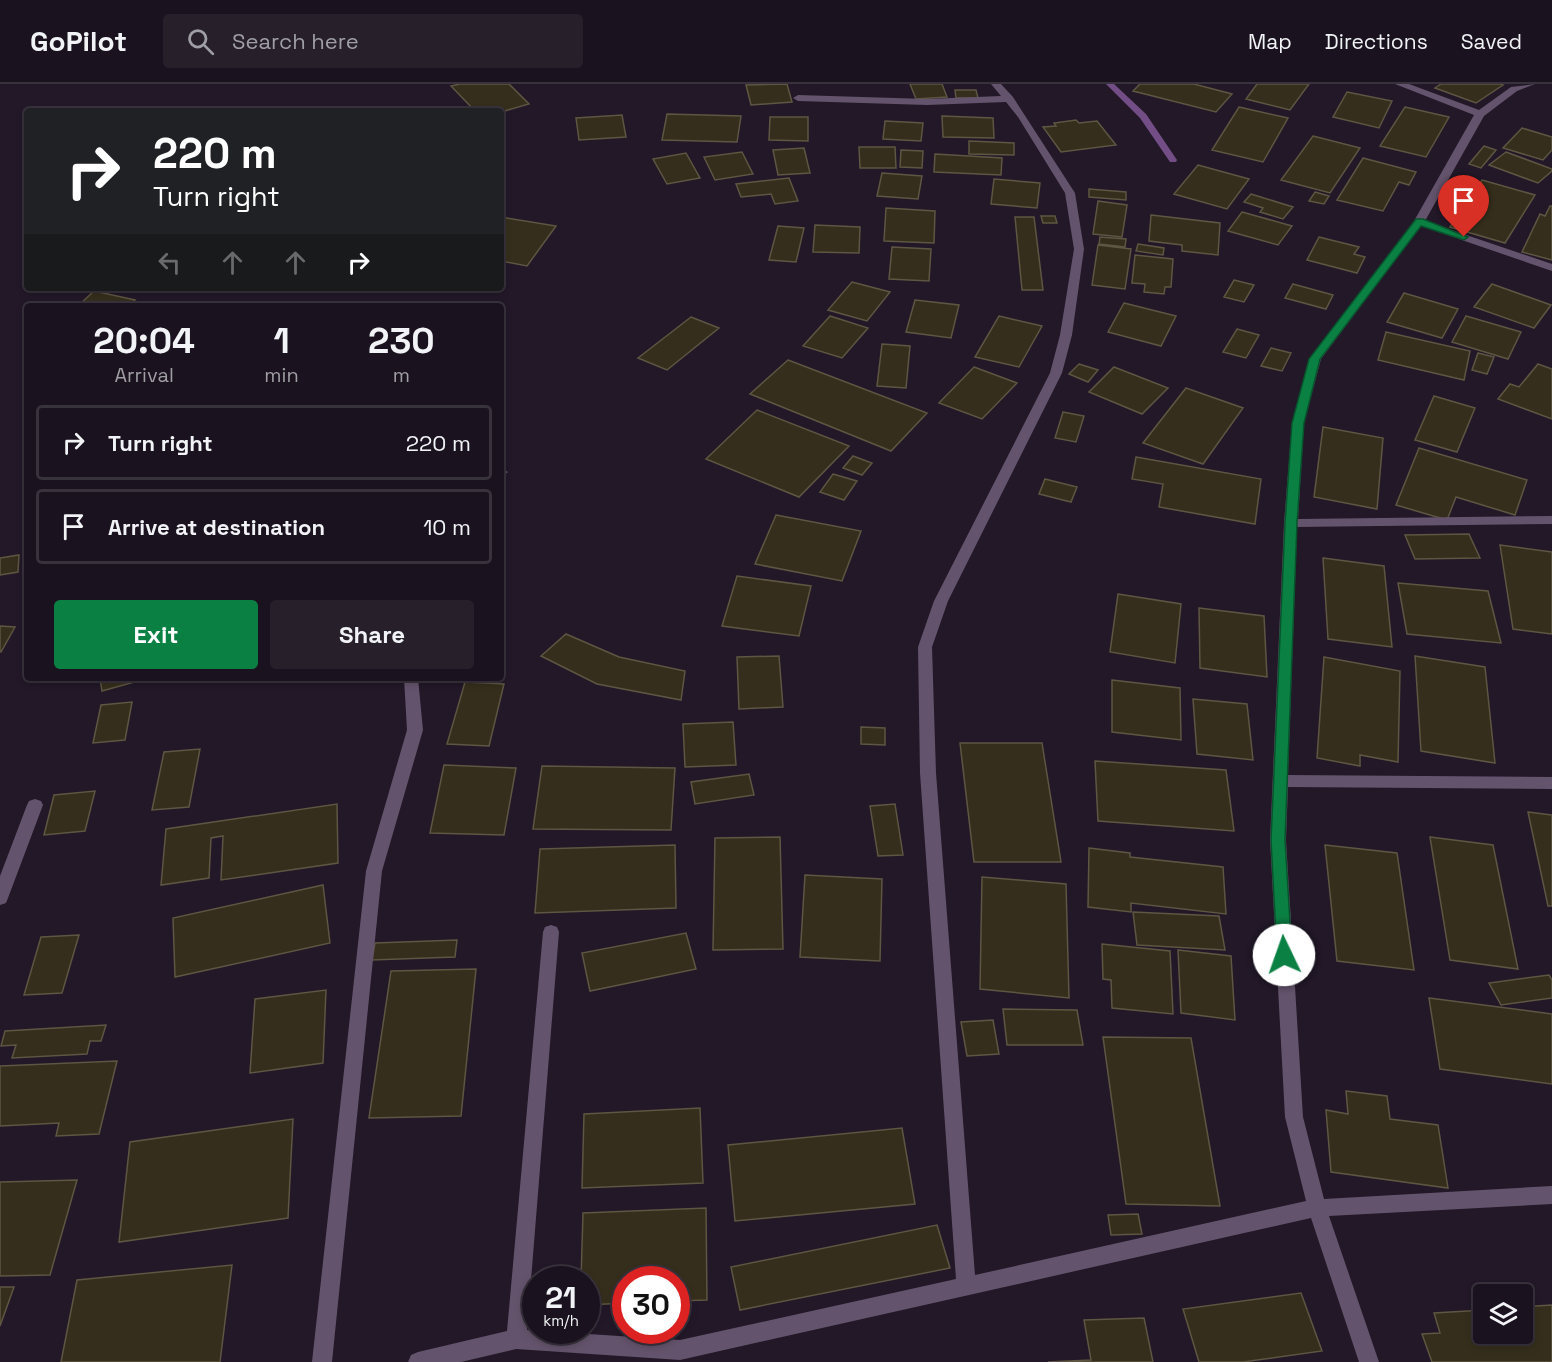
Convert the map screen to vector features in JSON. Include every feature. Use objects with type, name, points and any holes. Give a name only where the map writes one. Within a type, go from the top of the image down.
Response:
[{"type":"street","points":[[966,1286],[928,773],[925,647],[941,601],[1056,373],[1066,335],[1079,249],[1070,194],[1010,99],[996,84]]},
{"type":"street","points":[[1400,84],[1480,114]]},
{"type":"street","points":[[1369,1362],[1317,1208],[1294,1117],[1278,840],[1291,523],[1298,423],[1315,359],[1419,222],[1480,114],[1514,89],[1530,84]]},
{"type":"street","points":[[798,98],[927,102],[1010,99]]},
{"type":"street","points":[[1419,222],[1552,268]]},
{"type":"street","points":[[1291,523],[1552,520]]},
{"type":"street","points":[[322,1362],[374,871],[415,730],[411,681]]},
{"type":"street","points":[[1281,780],[1552,783]]},
{"type":"street","points":[[0,898],[35,805]]},
{"type":"street","points":[[516,1339],[551,932]]},
{"type":"street","points":[[418,1362],[516,1339],[680,1356],[966,1286],[1317,1208],[1552,1195]]},
{"type":"building","points":[[509,84],[529,104],[504,111],[504,108],[472,108],[451,86]]},
{"type":"building","points":[[787,84],[792,102],[751,105],[746,85]]},
{"type":"building","points":[[910,84],[942,84],[947,97],[916,99]]},
{"type":"building","points":[[1140,84],[1194,84],[1232,94],[1216,112],[1133,91]]},
{"type":"building","points":[[1257,84],[1309,84],[1290,110],[1246,99]]},
{"type":"building","points":[[1441,84],[1503,85],[1476,103],[1435,88]]},
{"type":"building","points":[[955,90],[976,90],[978,98],[956,98]]},
{"type":"building","points":[[1347,92],[1392,101],[1379,128],[1333,117]]},
{"type":"building","points":[[1239,107],[1288,118],[1263,162],[1212,150]]},
{"type":"building","points":[[1405,107],[1449,117],[1426,157],[1380,146]]},
{"type":"building","points":[[667,114],[741,116],[737,142],[662,140]]},
{"type":"building","points":[[622,115],[626,137],[579,140],[576,118]]},
{"type":"building","points":[[942,116],[993,118],[994,138],[943,137]]},
{"type":"building","points":[[770,117],[808,117],[808,141],[769,140]]},
{"type":"building","points":[[1076,120],[1079,123],[1097,121],[1116,145],[1061,152],[1043,127]]},
{"type":"building","points":[[885,121],[923,123],[921,141],[883,139]]},
{"type":"building","points":[[1522,128],[1552,137],[1552,150],[1543,160],[1503,148]]},
{"type":"building","points":[[1313,136],[1360,148],[1330,193],[1281,180]]},
{"type":"building","points":[[969,141],[1014,143],[1014,155],[969,154]]},
{"type":"building","points":[[1484,146],[1496,150],[1481,168],[1469,164]]},
{"type":"building","points":[[859,147],[895,147],[896,168],[860,168]]},
{"type":"building","points":[[804,148],[810,173],[778,175],[773,150]]},
{"type":"building","points":[[901,150],[923,151],[922,168],[900,167]]},
{"type":"building","points":[[742,152],[753,174],[715,180],[704,157]]},
{"type":"building","points":[[1506,152],[1552,169],[1552,171],[1538,183],[1489,165]]},
{"type":"building","points":[[686,153],[700,178],[667,184],[653,159]]},
{"type":"building","points":[[935,154],[1002,158],[1001,175],[934,172]]},
{"type":"building","points":[[1363,158],[1416,172],[1409,185],[1399,182],[1383,211],[1337,200]]},
{"type":"building","points":[[1198,165],[1249,179],[1227,209],[1174,194]]},
{"type":"building","points":[[882,173],[922,176],[918,199],[877,196]]},
{"type":"building","points":[[789,178],[798,201],[775,204],[771,194],[741,197],[736,184]]},
{"type":"building","points":[[994,179],[1040,183],[1037,208],[991,204]]},
{"type":"building","points":[[1482,180],[1535,195],[1505,243],[1450,227]]},
{"type":"building","points":[[1089,189],[1126,192],[1126,200],[1089,197]]},
{"type":"building","points":[[1315,192],[1329,196],[1324,204],[1309,201]]},
{"type":"building","points":[[1251,194],[1293,207],[1283,219],[1260,212],[1263,208],[1244,202]]},
{"type":"building","points":[[1098,201],[1127,205],[1122,237],[1093,234]]},
{"type":"building","points":[[1552,206],[1552,260],[1522,252],[1540,214],[1545,216]]},
{"type":"building","points":[[886,208],[935,211],[934,243],[884,241]]},
{"type":"building","points":[[1242,212],[1292,226],[1278,245],[1228,231]]},
{"type":"building","points":[[1151,215],[1220,223],[1218,255],[1182,251],[1182,245],[1149,241]]},
{"type":"building","points":[[1041,216],[1055,216],[1057,223],[1043,223]]},
{"type":"building","points":[[504,217],[556,226],[527,266],[504,262]]},
{"type":"building","points":[[1015,217],[1034,217],[1043,290],[1022,290]]},
{"type":"building","points":[[815,225],[860,227],[859,253],[813,252]]},
{"type":"building","points":[[778,226],[804,228],[796,262],[769,260]]},
{"type":"building","points":[[1100,237],[1126,239],[1125,247],[1099,244]]},
{"type":"building","points":[[1319,237],[1359,247],[1354,254],[1365,257],[1357,273],[1307,260]]},
{"type":"building","points":[[1138,244],[1164,248],[1163,255],[1136,251]]},
{"type":"building","points":[[1098,245],[1131,249],[1125,289],[1092,285]]},
{"type":"building","points":[[892,247],[931,249],[929,281],[889,279]]},
{"type":"building","points":[[1135,255],[1173,259],[1171,287],[1165,287],[1164,294],[1144,292],[1145,284],[1132,283]]},
{"type":"building","points":[[1234,280],[1254,285],[1244,302],[1224,297]]},
{"type":"building","points":[[852,282],[890,292],[867,321],[828,310]]},
{"type":"building","points":[[1293,284],[1333,295],[1326,309],[1285,298]]},
{"type":"building","points":[[1492,284],[1551,305],[1534,328],[1474,307]]},
{"type":"building","points":[[94,291],[135,300],[132,303],[81,303]]},
{"type":"building","points":[[1404,293],[1458,309],[1442,338],[1387,322]]},
{"type":"building","points":[[915,300],[959,305],[951,338],[906,332]]},
{"type":"building","points":[[1124,303],[1176,316],[1161,346],[1108,332]]},
{"type":"building","points":[[830,316],[868,328],[842,358],[803,346]]},
{"type":"building","points":[[999,316],[1042,326],[1019,367],[975,357]]},
{"type":"building","points":[[1466,316],[1521,332],[1508,359],[1452,342]]},
{"type":"building","points":[[691,317],[719,328],[667,370],[638,358]]},
{"type":"building","points":[[1237,329],[1259,335],[1246,358],[1223,352]]},
{"type":"building","points":[[1386,332],[1470,351],[1464,380],[1378,360]]},
{"type":"building","points":[[882,344],[910,346],[906,388],[877,386]]},
{"type":"building","points":[[1271,348],[1291,353],[1282,371],[1261,366]]},
{"type":"building","points":[[1478,353],[1494,357],[1487,374],[1472,370]]},
{"type":"building","points":[[788,360],[927,413],[891,451],[750,394]]},
{"type":"building","points":[[1079,364],[1098,370],[1088,382],[1069,374]]},
{"type":"building","points":[[1538,364],[1552,369],[1552,419],[1498,399],[1510,384],[1519,387]]},
{"type":"building","points":[[974,367],[1017,383],[982,419],[939,403]]},
{"type":"building","points":[[1114,367],[1168,388],[1142,414],[1089,392]]},
{"type":"building","points":[[1186,388],[1243,408],[1203,464],[1143,443]]},
{"type":"building","points":[[1434,396],[1475,408],[1457,452],[1415,440]]},
{"type":"building","points":[[757,410],[849,446],[799,497],[706,459]]},
{"type":"building","points":[[1063,412],[1084,416],[1076,442],[1055,438]]},
{"type":"building","points":[[1323,427],[1383,438],[1377,509],[1314,497]]},
{"type":"building","points":[[1419,448],[1527,480],[1515,515],[1456,497],[1447,520],[1396,505]]},
{"type":"building","points":[[853,456],[872,463],[862,475],[843,468]]},
{"type":"building","points":[[1136,457],[1261,479],[1255,524],[1159,507],[1163,484],[1132,479]]},
{"type":"building","points":[[833,474],[857,481],[844,500],[820,492]]},
{"type":"building","points":[[1045,479],[1077,487],[1071,502],[1039,494]]},
{"type":"building","points":[[776,515],[861,531],[842,581],[755,564]]},
{"type":"building","points":[[1469,534],[1480,558],[1415,559],[1405,535]]},
{"type":"building","points":[[1500,545],[1552,552],[1552,634],[1513,629]]},
{"type":"building","points":[[19,555],[18,572],[0,575],[0,558]]},
{"type":"building","points":[[1323,558],[1384,566],[1392,647],[1328,639]]},
{"type":"building","points":[[737,576],[811,586],[799,636],[722,626]]},
{"type":"building","points":[[1398,583],[1488,591],[1501,643],[1407,634]]},
{"type":"building","points":[[1118,594],[1181,604],[1175,663],[1110,652]]},
{"type":"building","points":[[1199,608],[1264,616],[1267,677],[1200,668]]},
{"type":"building","points":[[0,626],[15,627],[1,652],[0,651]]},
{"type":"building","points":[[566,634],[619,657],[685,671],[681,700],[597,684],[541,656]]},
{"type":"building","points":[[779,656],[783,707],[739,709],[737,657]]},
{"type":"building","points":[[1415,656],[1485,667],[1495,763],[1421,751]]},
{"type":"building","points":[[1324,657],[1400,671],[1398,762],[1360,755],[1360,766],[1317,758]]},
{"type":"building","points":[[1112,680],[1180,688],[1181,740],[1112,732]]},
{"type":"building","points":[[100,681],[138,681],[102,691]]},
{"type":"building","points":[[465,682],[504,684],[489,746],[447,744]]},
{"type":"building","points":[[1193,699],[1247,704],[1253,760],[1197,754]]},
{"type":"building","points":[[132,702],[125,740],[93,743],[101,705]]},
{"type":"building","points":[[733,722],[736,765],[685,767],[683,724]]},
{"type":"building","points":[[861,727],[885,728],[885,745],[861,744]]},
{"type":"building","points":[[960,743],[1042,743],[1061,862],[974,862]]},
{"type":"building","points":[[200,749],[189,807],[152,810],[164,752]]},
{"type":"building","points":[[1095,761],[1226,770],[1234,831],[1098,821]]},
{"type":"building","points":[[444,765],[516,768],[504,835],[430,833]]},
{"type":"building","points":[[542,766],[675,768],[671,830],[533,829]]},
{"type":"building","points":[[749,774],[754,795],[695,804],[691,782]]},
{"type":"building","points":[[95,791],[85,831],[44,835],[54,795]]},
{"type":"building","points":[[337,804],[338,863],[221,880],[223,836],[211,838],[209,878],[161,885],[166,829]]},
{"type":"building","points":[[895,804],[903,855],[878,856],[870,806]]},
{"type":"building","points":[[1528,812],[1552,815],[1552,906],[1548,906]]},
{"type":"building","points":[[780,837],[783,949],[713,950],[715,838]]},
{"type":"building","points":[[1430,837],[1493,845],[1518,969],[1450,960]]},
{"type":"building","points":[[675,845],[676,908],[535,913],[540,849]]},
{"type":"building","points":[[1325,845],[1397,853],[1414,970],[1337,961]]},
{"type":"building","points":[[1089,848],[1130,853],[1130,857],[1223,867],[1226,914],[1131,903],[1131,912],[1088,907]]},
{"type":"building","points":[[805,875],[882,879],[880,961],[800,957]]},
{"type":"building","points":[[982,877],[1066,884],[1069,998],[980,989]]},
{"type":"building","points":[[323,885],[330,943],[175,977],[173,918]]},
{"type":"building","points":[[1133,912],[1219,916],[1225,950],[1137,945]]},
{"type":"building","points":[[686,933],[696,969],[590,991],[582,953]]},
{"type":"building","points":[[79,935],[62,993],[24,995],[41,937]]},
{"type":"building","points":[[457,940],[455,957],[372,960],[375,943]]},
{"type":"building","points":[[1102,944],[1170,951],[1173,1014],[1112,1008],[1111,980],[1103,979]]},
{"type":"building","points":[[1178,950],[1231,956],[1235,1020],[1181,1013]]},
{"type":"building","points":[[476,969],[461,1116],[369,1118],[391,971]]},
{"type":"building","points":[[1549,975],[1552,980],[1552,998],[1501,1005],[1489,983]]},
{"type":"building","points":[[326,990],[323,1063],[250,1073],[255,999]]},
{"type":"building","points":[[1429,998],[1552,1014],[1552,1084],[1440,1069]]},
{"type":"building","points":[[1003,1009],[1077,1010],[1083,1045],[1007,1045]]},
{"type":"building","points":[[993,1020],[999,1054],[967,1056],[961,1022]]},
{"type":"building","points":[[106,1025],[101,1041],[90,1041],[87,1054],[12,1058],[16,1045],[1,1046],[5,1031]]},
{"type":"building","points":[[1103,1037],[1191,1038],[1220,1206],[1126,1204]]},
{"type":"building","points":[[117,1061],[99,1134],[56,1136],[59,1123],[0,1126],[0,1066]]},
{"type":"building","points":[[1346,1091],[1387,1096],[1390,1119],[1438,1125],[1448,1188],[1331,1172],[1326,1110],[1348,1114]]},
{"type":"building","points":[[700,1108],[703,1183],[582,1188],[584,1114]]},
{"type":"building","points":[[293,1119],[288,1218],[119,1242],[130,1142]]},
{"type":"building","points":[[902,1128],[915,1204],[735,1221],[728,1145]]},
{"type":"building","points":[[77,1180],[50,1275],[0,1276],[0,1182]]},
{"type":"building","points":[[706,1208],[707,1300],[690,1301],[690,1266],[612,1266],[612,1304],[600,1304],[600,1266],[581,1266],[583,1213]]},
{"type":"building","points":[[1138,1214],[1142,1234],[1111,1235],[1108,1215]]},
{"type":"building","points":[[937,1225],[950,1268],[740,1310],[731,1267]]},
{"type":"building","points":[[232,1265],[220,1362],[61,1362],[77,1280]]},
{"type":"building","points":[[0,1287],[14,1287],[0,1326]]},
{"type":"building","points":[[1301,1293],[1322,1351],[1243,1362],[1199,1362],[1183,1309]]},
{"type":"building","points":[[1552,1305],[1552,1362],[1432,1362],[1422,1334],[1440,1333],[1434,1313],[1473,1311],[1473,1344],[1533,1344],[1533,1306]]},
{"type":"building","points":[[1144,1318],[1153,1362],[1048,1362],[1091,1360],[1084,1320]]},
{"type":"waterway","points":[[1110,84],[1143,116],[1173,160]]},
{"type":"route","points":[[1284,955],[1278,840],[1291,523],[1298,423],[1315,359],[1419,222],[1464,237]]}]
